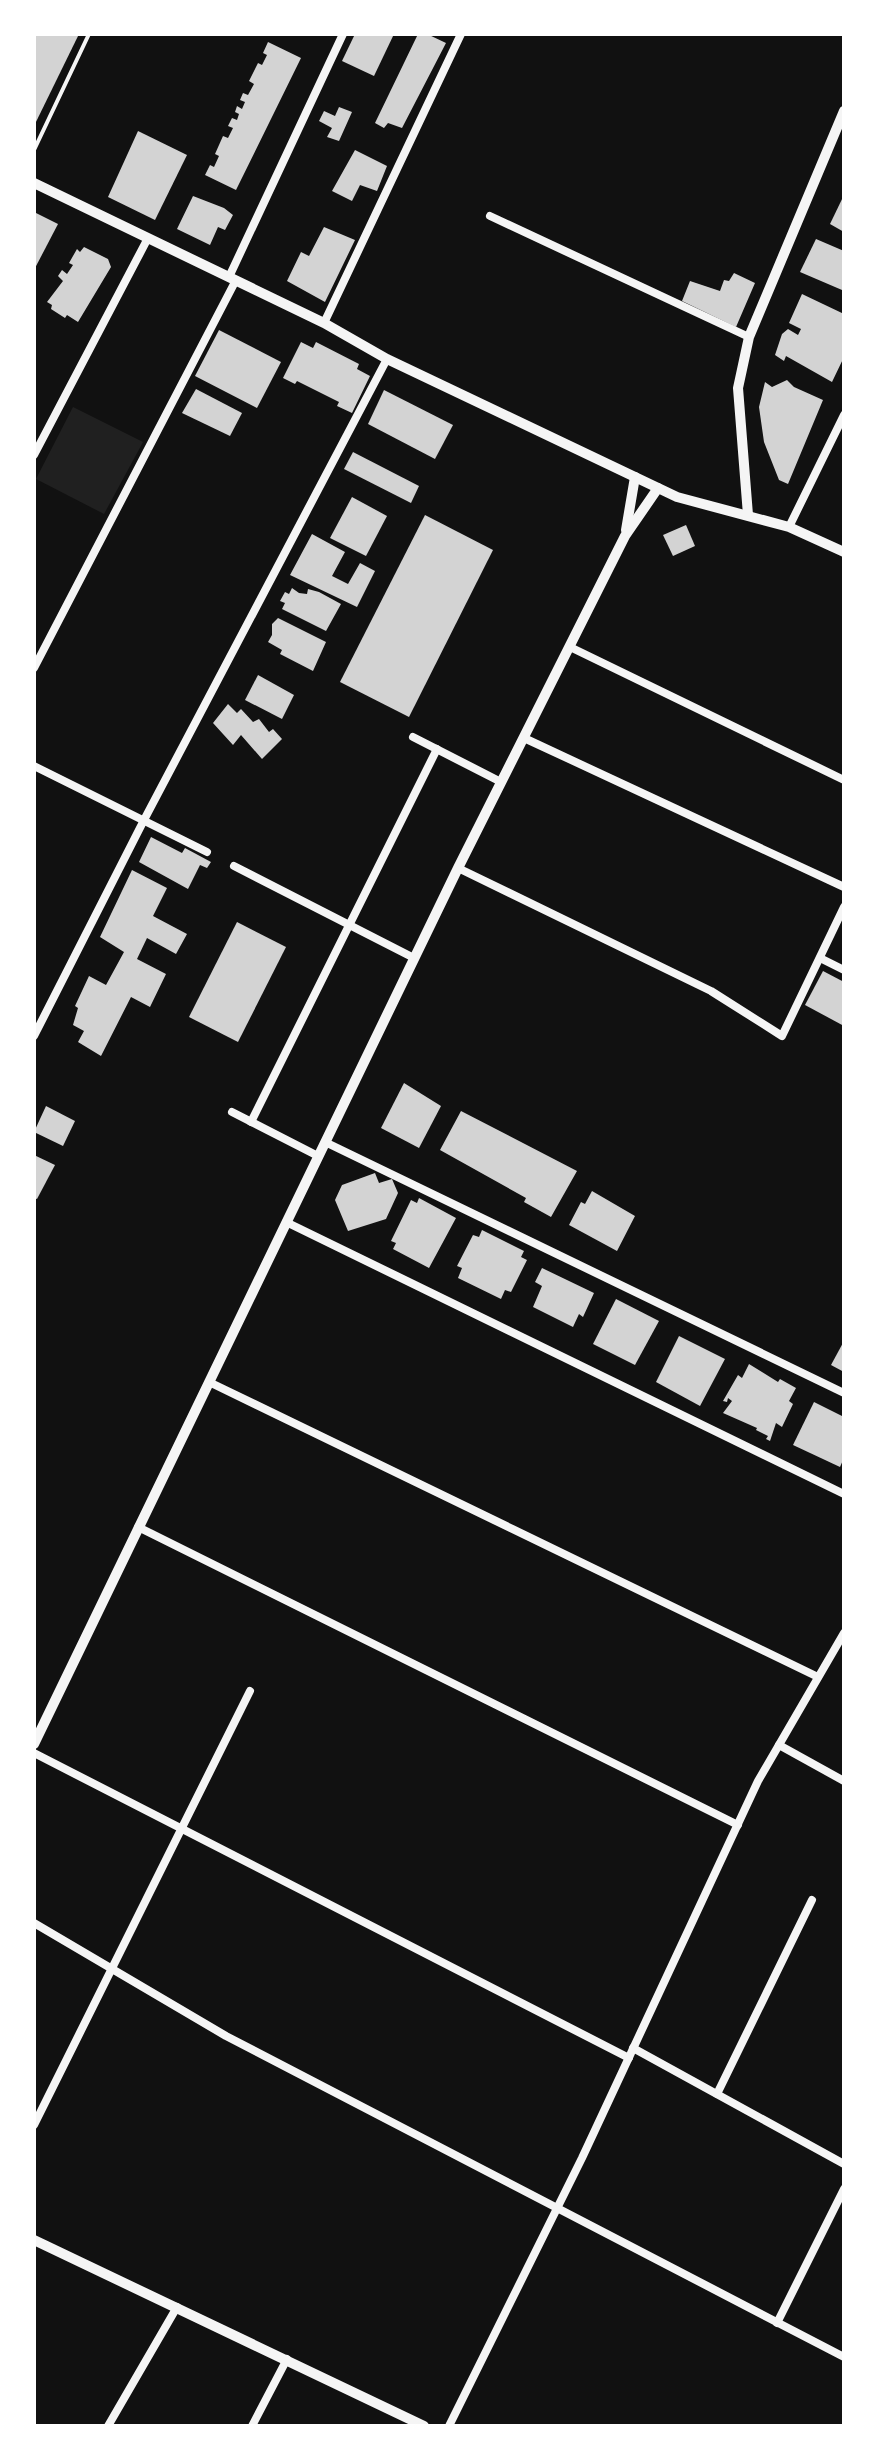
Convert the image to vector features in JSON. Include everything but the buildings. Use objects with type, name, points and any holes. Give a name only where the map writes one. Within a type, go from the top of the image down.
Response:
[{"type":"street","points":[[34,668],[233,279],[343,34]]},
{"type":"street","points":[[324,323],[461,34]]},
{"type":"street","points":[[748,515],[738,388],[749,337],[844,111]]},
{"type":"street","points":[[34,183],[324,323],[387,359],[677,497],[789,527],[844,552]]},
{"type":"street","points":[[490,216],[749,337]]},
{"type":"street","points":[[34,455],[148,238]]},
{"type":"street","points":[[34,1036],[387,359]]},
{"type":"street","points":[[789,527],[844,415]]},
{"type":"street","points":[[625,536],[635,477]]},
{"type":"street","points":[[34,1744],[458,868],[625,536],[658,488]]},
{"type":"street","points":[[570,647],[844,780]]},
{"type":"street","points":[[413,737],[501,782]]},
{"type":"street","points":[[524,738],[844,887]]},
{"type":"street","points":[[251,1122],[437,749]]},
{"type":"street","points":[[34,766],[207,852]]},
{"type":"street","points":[[234,866],[414,958]]},
{"type":"street","points":[[458,868],[711,991],[782,1036],[844,907]]},
{"type":"street","points":[[820,958],[844,970]]},
{"type":"street","points":[[232,1112],[318,1156]]},
{"type":"street","points":[[325,1142],[844,1393]]},
{"type":"street","points":[[286,1222],[844,1494]]},
{"type":"street","points":[[209,1382],[818,1677]]},
{"type":"street","points":[[138,1527],[738,1825]]},
{"type":"street","points":[[449,2426],[557,2208],[738,1825],[779,1745],[844,1633]]},
{"type":"street","points":[[34,2125],[250,1691]]},
{"type":"street","points":[[779,1745],[844,1781]]},
{"type":"street","points":[[34,1753],[629,2058]]},
{"type":"street","points":[[717,2094],[812,1900]]},
{"type":"street","points":[[34,1923],[226,2036],[844,2357]]},
{"type":"street","points":[[633,2048],[844,2164]]},
{"type":"street","points":[[777,2323],[844,2189]]},
{"type":"street","points":[[34,2240],[424,2426]]},
{"type":"street","points":[[108,2426],[177,2307]]},
{"type":"street","points":[[252,2426],[287,2359]]},
{"type":"lane","points":[[34,150],[89,34]]},
{"type":"shaded area","points":[[73,407],[143,442],[104,514],[36,479]]}]
